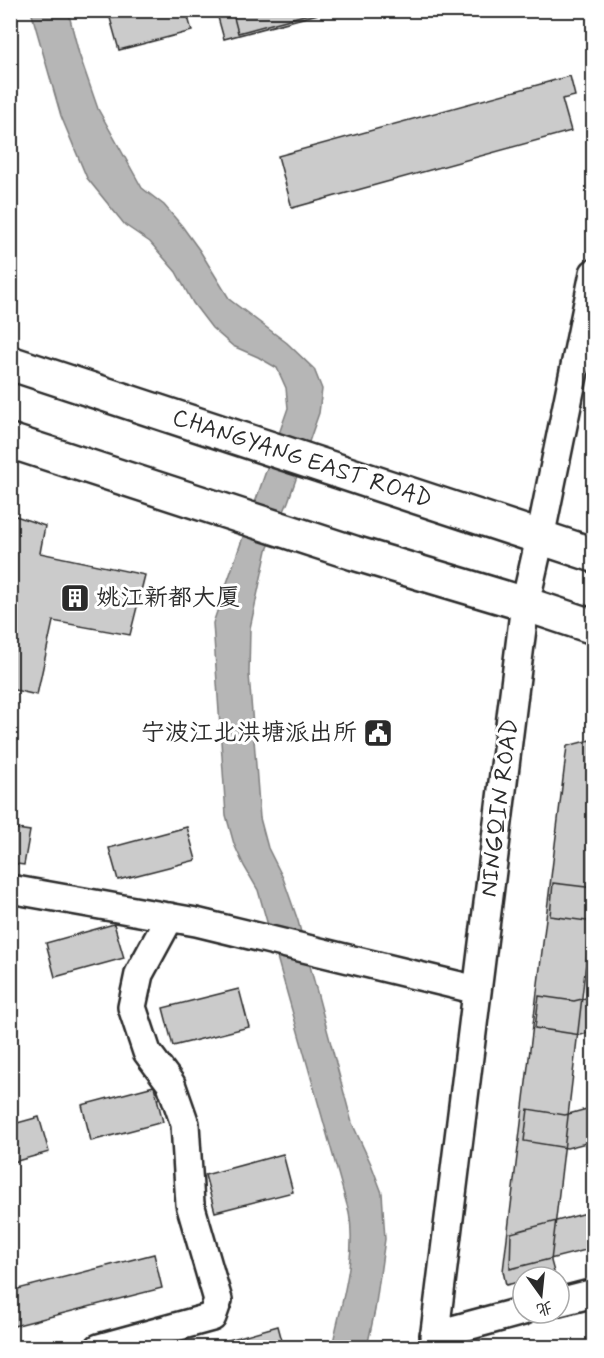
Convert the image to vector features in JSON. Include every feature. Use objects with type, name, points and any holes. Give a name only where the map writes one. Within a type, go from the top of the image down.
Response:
[{"type":"main road","name":"CHANGYANG EAST ROAD","points":[[10,363],[594,555]]},
{"type":"main road","points":[[10,441],[308,538],[594,627]]},
{"type":"street","name":"NINGQIN ROAD","points":[[434,1341],[525,604],[594,273]]},
{"type":"street","points":[[10,889],[196,921],[477,990]]},
{"type":"street","points":[[99,1347],[212,1317],[218,1300],[190,1204],[185,1124],[171,1084],[147,1052],[132,1007],[138,974],[170,917]]},
{"type":"street","points":[[571,1299],[594,1293]]},
{"type":"street","points":[[434,1341],[511,1315]]},
{"type":"shaded area","points":[[31,11],[68,11],[79,54],[98,109],[142,188],[164,205],[182,226],[230,300],[287,343],[314,369],[322,389],[319,413],[288,502],[267,550],[250,628],[249,674],[260,818],[268,848],[283,878],[298,921],[352,1123],[382,1193],[385,1239],[375,1310],[367,1347],[332,1347],[350,1263],[349,1212],[258,890],[234,844],[226,815],[213,623],[288,408],[286,388],[277,368],[233,346],[212,328],[193,303],[176,272],[150,242],[125,225],[87,178],[61,116]]},
{"type":"building","points":[[133,10],[186,10],[192,31],[119,50],[110,18]]},
{"type":"building","points":[[216,10],[333,10],[224,39]]},
{"type":"building","points":[[232,10],[323,10],[238,33]]},
{"type":"building","points":[[570,76],[575,96],[562,99],[571,131],[292,208],[278,156]]},
{"type":"building","name":"姚江新都大厦","points":[[10,514],[45,526],[40,553],[145,575],[130,635],[53,621],[37,695],[10,689]]},
{"type":"building","points":[[594,739],[594,895],[552,1265],[511,1265],[511,1284],[506,1285],[503,1271],[567,746]]},
{"type":"building","points":[[187,827],[196,860],[118,880],[109,848]]},
{"type":"building","points":[[10,828],[30,831],[24,865],[10,863]]},
{"type":"building","points":[[553,883],[594,888],[594,922],[550,916]]},
{"type":"building","points":[[114,924],[124,958],[55,977],[46,943]]},
{"type":"building","points":[[239,989],[249,1027],[173,1046],[163,1008]]},
{"type":"building","points":[[539,996],[574,1001],[594,996],[594,1031],[581,1035],[535,1028]]},
{"type":"building","points":[[154,1086],[163,1122],[91,1141],[82,1105]]},
{"type":"building","points":[[594,1107],[594,1141],[567,1148],[524,1141],[528,1109],[565,1115]]},
{"type":"building","points":[[39,1117],[49,1152],[10,1163],[10,1125]]},
{"type":"building","points":[[283,1154],[293,1192],[215,1212],[205,1175]]},
{"type":"building","points":[[594,1211],[594,1248],[526,1265],[511,1265],[510,1269],[511,1233]]},
{"type":"building","points":[[154,1254],[162,1288],[10,1327],[10,1291]]},
{"type":"building","points":[[278,1326],[284,1348],[200,1348]]},
{"type":"place","name":"姚江新都大厦","points":[[75,598]]},
{"type":"place","name":"宁波江北洪塘派出所","points":[[378,733]]}]
